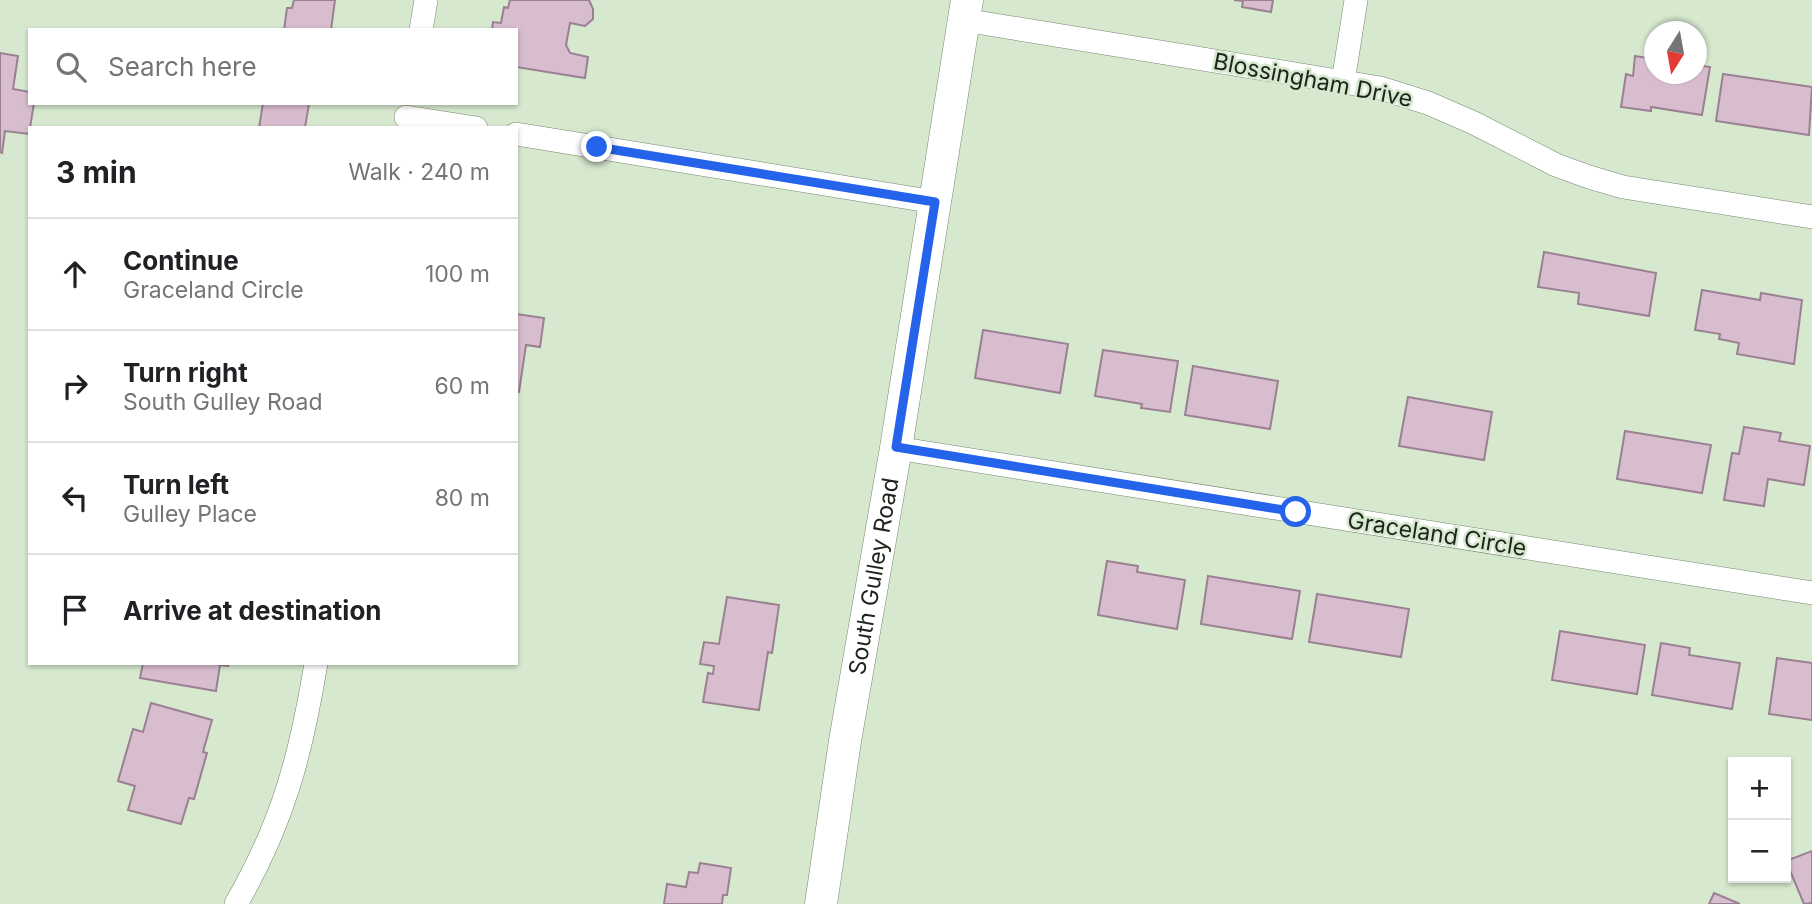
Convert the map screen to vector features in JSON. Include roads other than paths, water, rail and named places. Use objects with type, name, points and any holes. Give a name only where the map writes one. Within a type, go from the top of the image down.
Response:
[{"type":"street","points":[[421,28],[426,0]]},
{"type":"street","points":[[1343,82],[1356,0]]},
{"type":"street","name":"Blossingham Drive","points":[[965,10],[1380,88],[1428,103],[1474,123],[1556,165],[1623,187],[1812,217]]},
{"type":"street","name":"South Gulley Road","points":[[821,904],[965,10]]},
{"type":"street","points":[[407,116],[464,126]]},
{"type":"street","points":[[518,134],[935,202]]},
{"type":"street","name":"Graceland Circle","points":[[896,447],[1812,593]]},
{"type":"street","points":[[236,904],[257,869],[283,807],[299,755],[316,665]]}]
